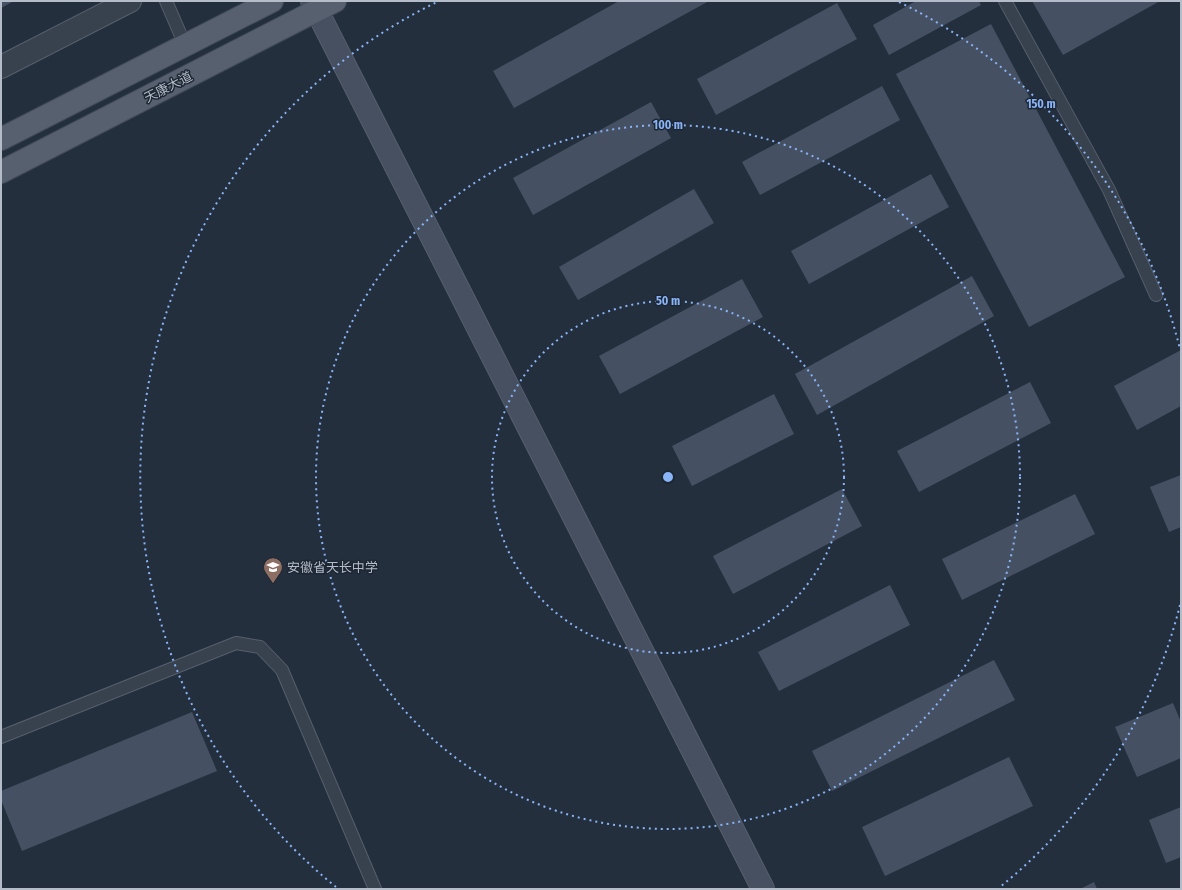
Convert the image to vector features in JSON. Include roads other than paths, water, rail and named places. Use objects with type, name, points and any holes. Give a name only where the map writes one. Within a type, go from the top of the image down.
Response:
[{"type":"main road","points":[[1,139],[272,1]]},
{"type":"main road","name":"天康大道","points":[[1,172],[321,4]]},
{"type":"street","points":[[1,67],[130,1]]},
{"type":"street","points":[[321,4],[763,889]]},
{"type":"lane","points":[[166,1],[185,45]]},
{"type":"lane","points":[[1005,1],[1109,190],[1156,295]]},
{"type":"lane","points":[[1,737],[236,643],[260,648],[282,670],[375,889]]},
{"type":"place","name":"安徽省天长中学","points":[[273,584]]}]
